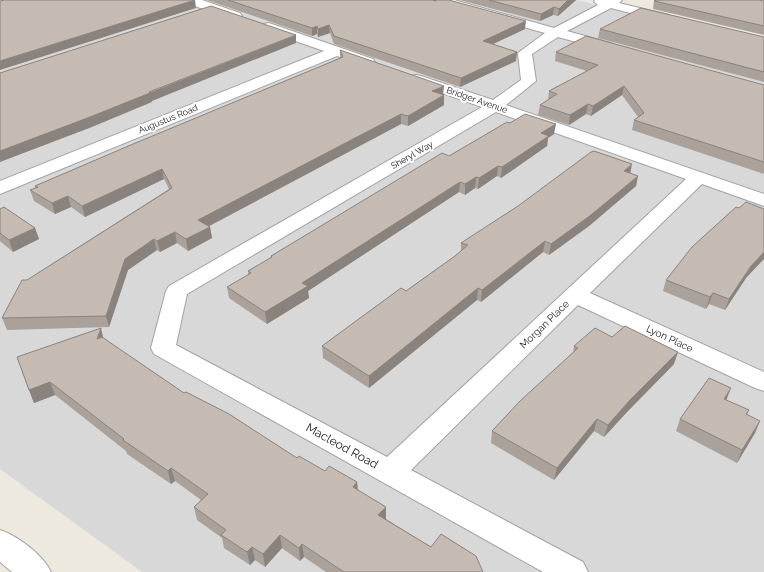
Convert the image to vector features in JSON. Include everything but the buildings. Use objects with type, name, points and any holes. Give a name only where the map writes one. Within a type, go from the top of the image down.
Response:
[{"type":"street","points":[[441,0],[618,49]]},
{"type":"street","points":[[593,0],[613,2],[680,21]]},
{"type":"street","name":"Sheryl Way","points":[[177,291],[495,106],[529,81],[525,53],[556,32],[613,2]]},
{"type":"street","points":[[190,8],[212,8],[379,66]]},
{"type":"street","name":"Augustus Road","points":[[0,188],[336,51]]},
{"type":"street","name":"Bridger Avenue","points":[[401,74],[764,200]]},
{"type":"street","name":"Morgan Place","points":[[390,472],[699,177]]},
{"type":"street","name":"Macleod Road","points":[[177,291],[164,348],[572,572]]},
{"type":"street","name":"Lyon Place","points":[[576,295],[764,382]]},
{"type":"street","points":[[0,543],[35,572]]},
{"type":"shaded area","points":[[0,0],[577,0],[764,47],[764,572],[142,572],[0,469]]}]
